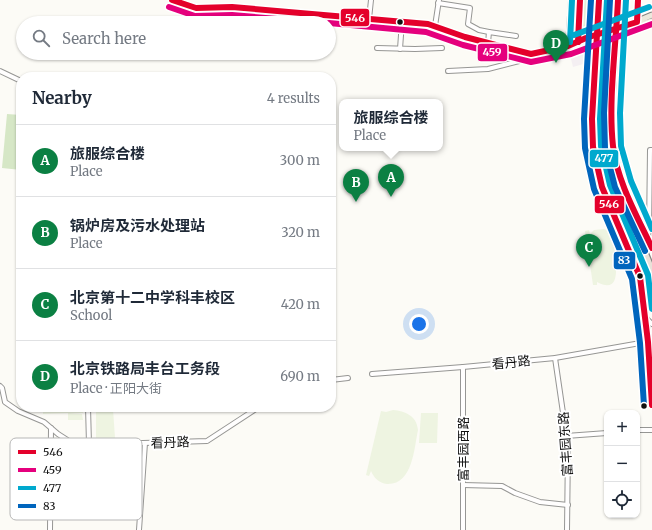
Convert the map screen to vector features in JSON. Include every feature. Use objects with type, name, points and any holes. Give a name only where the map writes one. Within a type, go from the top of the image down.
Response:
[{"type":"highway","points":[[602,165],[598,115],[604,0]]},
{"type":"highway","points":[[613,0],[606,135],[613,170],[647,253],[652,270]]},
{"type":"highway","points":[[592,134],[602,165],[639,256],[652,308]]},
{"type":"highway","points":[[632,216],[647,234]]},
{"type":"highway","points":[[624,220],[630,250]]},
{"type":"main road","points":[[172,0],[189,7],[196,8],[232,7],[327,16]]},
{"type":"main road","points":[[578,42],[580,0]]},
{"type":"main road","points":[[637,23],[638,0]]},
{"type":"main road","points":[[336,17],[402,21],[435,26],[488,43],[531,54],[568,46],[637,23],[652,15]]},
{"type":"main road","points":[[637,23],[652,21]]},
{"type":"street","points":[[369,19],[371,0]]},
{"type":"street","points":[[568,46],[571,0]]},
{"type":"street","points":[[599,0],[592,134],[596,162],[602,186],[640,277],[645,317],[651,342],[652,405]]},
{"type":"street","points":[[618,0],[612,139],[618,167],[624,184],[652,248]]},
{"type":"street","points":[[435,26],[438,2],[470,8],[468,24],[479,30],[516,36]]},
{"type":"street","points":[[400,49],[402,21]]},
{"type":"street","points":[[488,43],[489,32]]},
{"type":"street","points":[[376,48],[442,48]]},
{"type":"street","points":[[448,71],[488,69],[527,58],[531,54]]},
{"type":"street","points":[[0,72],[16,79]]},
{"type":"street","points":[[647,234],[649,232],[650,221],[651,150]]},
{"type":"street","points":[[645,317],[652,324]]},
{"type":"street","name":"看丹路","points":[[372,374],[463,368],[555,358],[651,342]]},
{"type":"street","name":"富丰园东路","points":[[555,358],[566,436],[568,504],[567,530]]},
{"type":"street","name":"富丰园西路","points":[[463,368],[463,530]]},
{"type":"street","points":[[336,379],[348,378]]},
{"type":"street","name":"看丹路","points":[[0,386],[2,388],[5,402],[16,410]]},
{"type":"street","name":"看丹路","points":[[20,412],[44,422],[65,438]]},
{"type":"street","points":[[88,412],[89,438]]},
{"type":"street","name":"看丹路","points":[[144,443],[207,441],[251,412]]},
{"type":"street","points":[[51,428],[51,438]]},
{"type":"street","points":[[640,430],[652,430]]},
{"type":"street","points":[[566,436],[604,433]]},
{"type":"street","points":[[142,478],[144,443]]},
{"type":"street","points":[[463,485],[502,486],[515,493],[540,502],[568,504]]},
{"type":"street","points":[[50,520],[50,530]]},
{"type":"street","points":[[139,530],[140,520]]},
{"type":"shaded area","points":[[592,44],[590,62],[573,67],[569,51]]},
{"type":"green space","points":[[584,0],[594,0],[592,28],[585,32],[583,27]]},
{"type":"green space","points":[[7,114],[16,115],[16,169],[2,168]]},
{"type":"green space","points":[[604,229],[612,236],[616,265],[615,277],[614,282],[610,285],[597,282],[597,285],[593,285],[585,231],[589,230],[590,234],[594,230]]},
{"type":"green space","points":[[393,410],[410,415],[415,421],[418,430],[411,464],[407,472],[402,479],[396,483],[387,484],[377,480],[371,471],[369,476],[366,475],[381,411],[386,412]]},
{"type":"green space","points":[[43,412],[83,412],[70,413],[82,414],[83,420],[68,420],[68,413],[43,414]]},
{"type":"green space","points":[[96,412],[113,412],[115,438],[96,438]]},
{"type":"green space","points":[[421,413],[438,413],[437,443],[419,443]]},
{"type":"transit line","name":"546","points":[[172,0],[196,8],[232,7],[336,16]]},
{"type":"transit line","name":"477","points":[[570,42],[572,0]]},
{"type":"transit line","name":"546","points":[[578,42],[580,0]]},
{"type":"transit line","name":"83","points":[[591,0],[584,119],[585,148],[594,189],[632,279],[640,343],[644,406]]},
{"type":"transit line","name":"546","points":[[599,0],[592,119],[593,147],[602,187],[640,277],[648,342],[652,405]]},
{"type":"transit line","name":"477","points":[[607,0],[600,119],[601,146],[610,185],[648,275],[652,309]]},
{"type":"transit line","name":"83","points":[[610,0],[604,113],[605,148],[615,187],[645,251]]},
{"type":"transit line","name":"546","points":[[618,0],[611,111],[613,146],[615,159],[623,185],[652,248]]},
{"type":"transit line","name":"477","points":[[626,0],[620,113],[621,146],[631,181],[652,229]]},
{"type":"transit line","name":"546","points":[[336,16],[428,24],[465,37],[531,54],[568,46],[586,38],[637,22],[638,0]]},
{"type":"transit line","name":"459","points":[[169,7],[195,16]]},
{"type":"transit line","name":"477","points":[[574,35],[649,7]]},
{"type":"transit line","name":"459","points":[[195,16],[244,16]]},
{"type":"transit line","name":"459","points":[[336,24],[426,32],[463,45],[531,62],[571,54],[652,24]]},
{"type":"place","name":"北京铁路局丰台工务段","points":[[556,63]]},
{"type":"place","name":"旅服综合楼","points":[[391,197]]},
{"type":"place","name":"锅炉房及污水处理站","points":[[356,202]]},
{"type":"place","name":"北京第十二中学科丰校区","points":[[589,267]]}]
